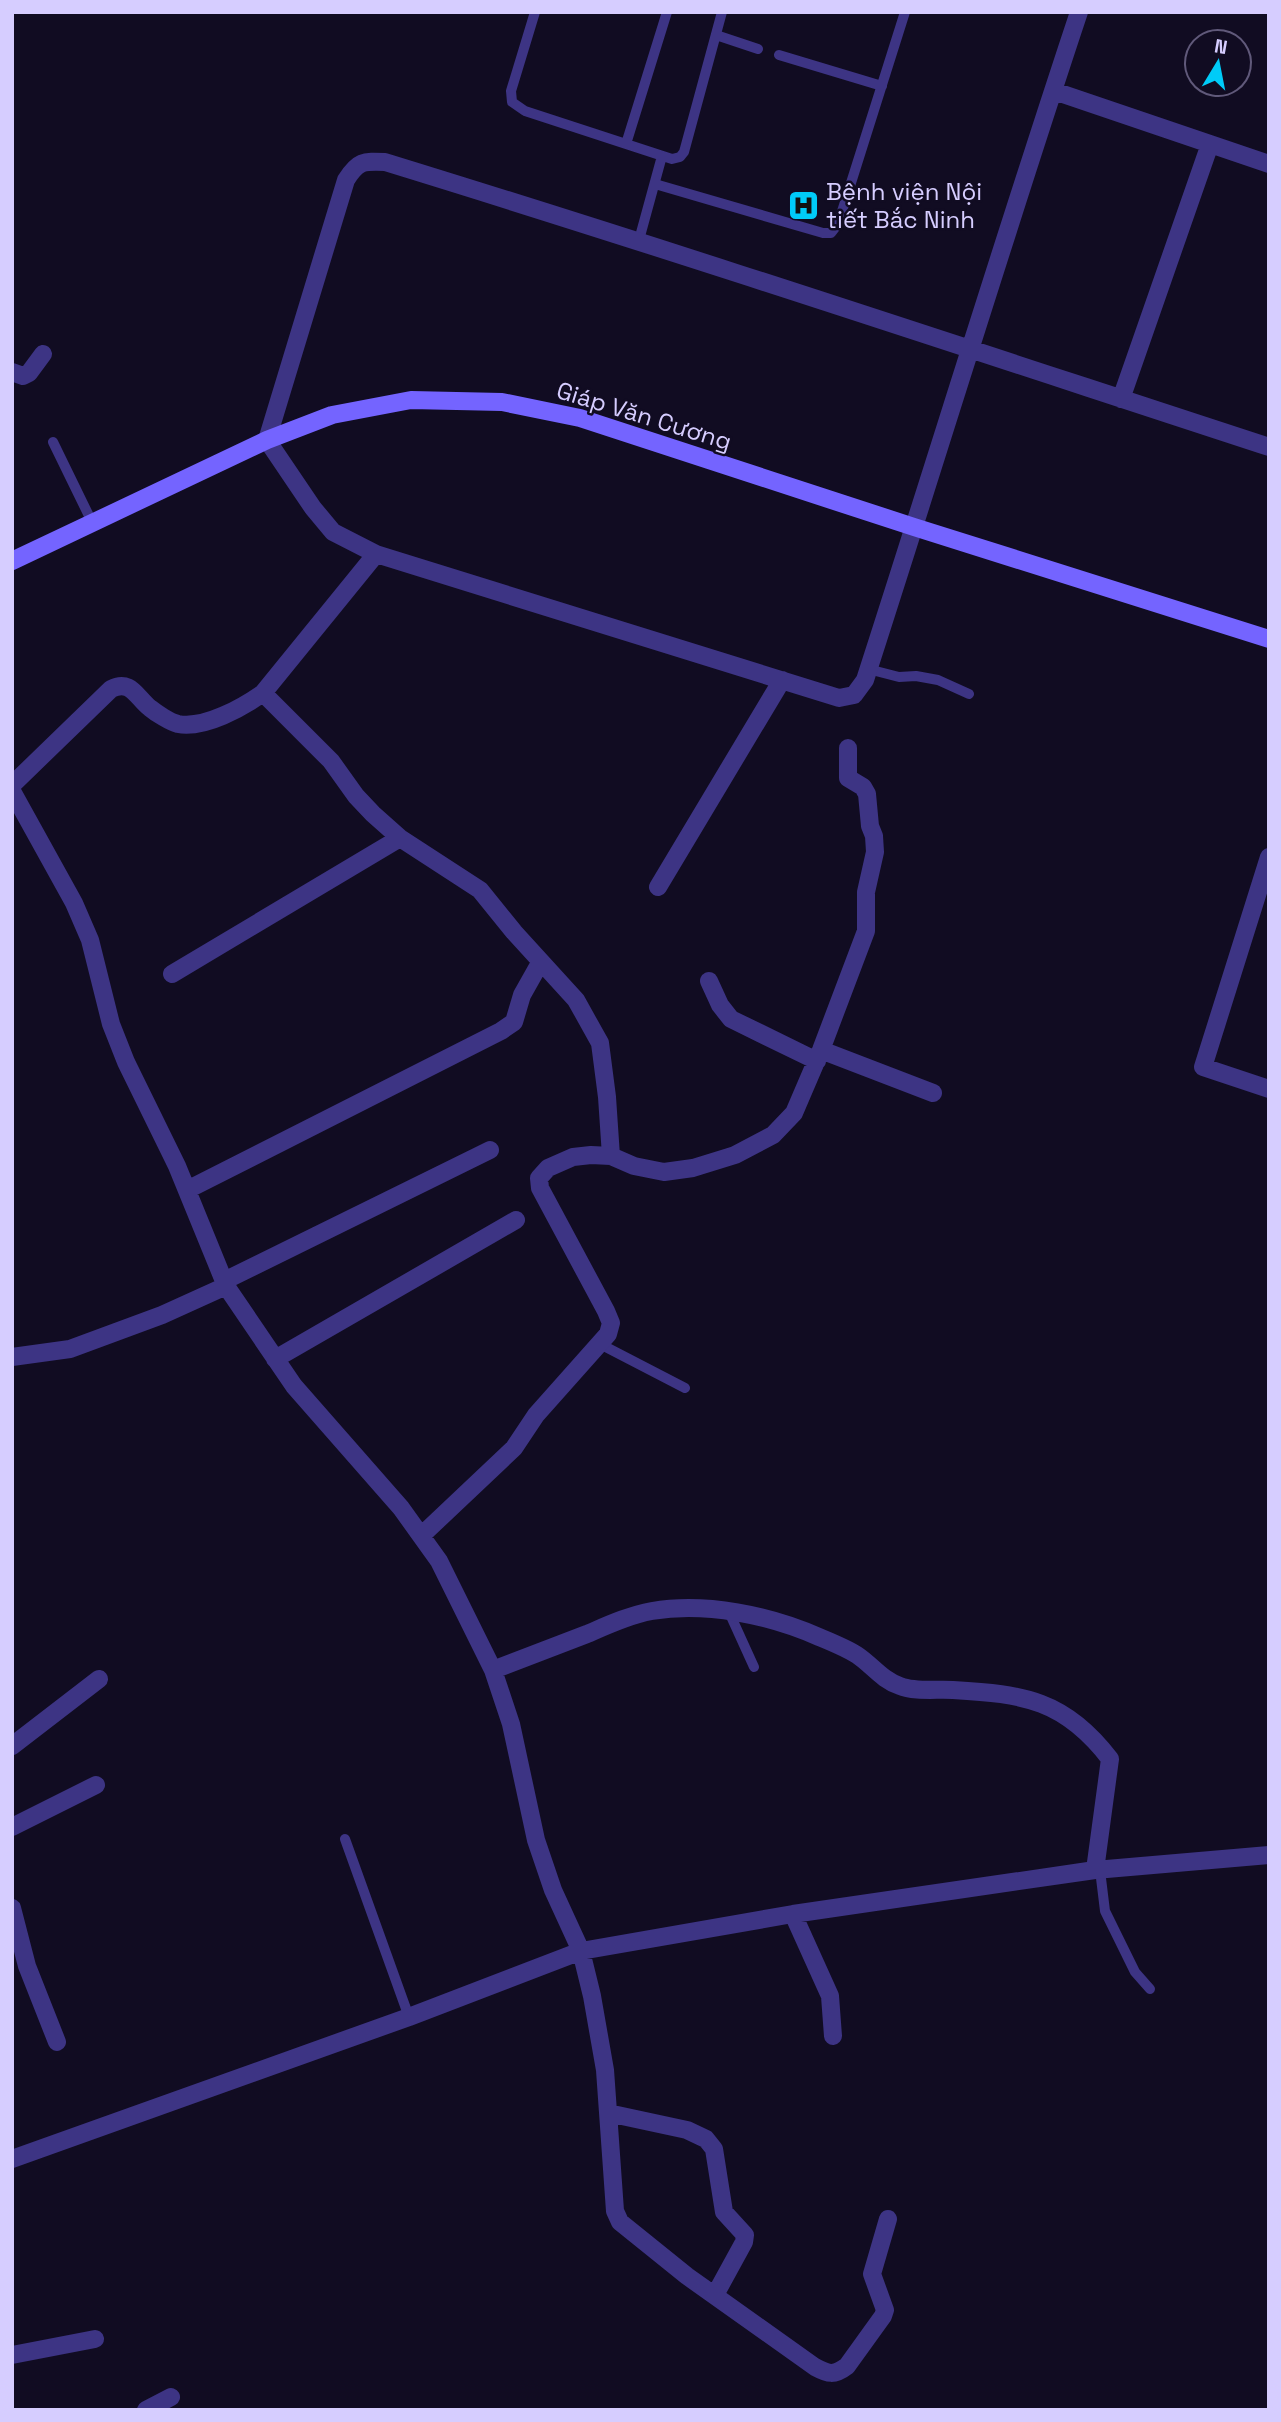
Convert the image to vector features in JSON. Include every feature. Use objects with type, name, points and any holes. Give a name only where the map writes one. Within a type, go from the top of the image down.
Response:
[{"type":"street","points":[[1079,12],[972,348],[869,669],[855,695],[839,698],[376,554],[333,532],[313,508],[267,440],[346,180],[355,166],[368,161],[385,162],[639,240],[972,348],[1269,447]]},
{"type":"street","points":[[1054,91],[1269,164]]},
{"type":"street","points":[[1121,399],[1210,144]]},
{"type":"street","points":[[12,372],[23,376],[29,373],[43,354]]},
{"type":"street","name":"Giáp Văn Cương","points":[[12,561],[267,440],[332,415],[411,400],[502,402],[580,418],[1269,639]]},
{"type":"street","points":[[12,785],[111,689],[120,685],[129,687],[150,709],[179,724],[209,721],[241,709],[263,693],[376,554]]},
{"type":"street","points":[[658,887],[782,680]]},
{"type":"street","points":[[263,693],[331,761],[364,805],[400,838],[480,890],[540,963],[576,1000],[600,1043],[611,1156]]},
{"type":"street","points":[[421,1536],[514,1448],[536,1415],[608,1334],[611,1323],[540,1188],[540,1178],[548,1168],[573,1157],[591,1155],[611,1156],[634,1166],[664,1172],[694,1168],[735,1155],[773,1135],[793,1113],[819,1056],[866,930],[866,892],[875,852],[874,836],[870,826],[867,794],[863,787],[848,778],[848,748]]},
{"type":"street","points":[[12,791],[74,903],[90,940],[111,1024],[187,1190],[225,1283],[294,1386],[401,1508],[439,1560],[493,1670],[511,1724],[536,1840],[554,1890],[581,1951],[600,2035],[615,2211],[620,2222],[715,2295],[815,2367],[830,2374],[847,2366],[885,2310],[872,2274],[888,2218]]},
{"type":"street","points":[[172,974],[400,838]]},
{"type":"street","points":[[1269,857],[1203,1067],[1269,1089]]},
{"type":"street","points":[[187,1190],[501,1031],[514,1022],[522,995],[540,963]]},
{"type":"street","points":[[709,981],[720,1005],[731,1019],[819,1056],[933,1093]]},
{"type":"street","points":[[12,1357],[70,1349],[162,1315],[490,1150]]},
{"type":"street","points":[[275,1359],[516,1220]]},
{"type":"street","points":[[493,1670],[615,1623],[649,1612],[687,1607],[729,1612],[778,1623],[816,1636],[856,1655],[878,1674],[901,1687],[1002,1693],[1049,1705],[1073,1719],[1097,1741],[1111,1759],[1098,1870]]},
{"type":"street","points":[[12,1746],[99,1679]]},
{"type":"street","points":[[12,1827],[96,1785]]},
{"type":"street","points":[[12,2159],[409,2017],[581,1951],[793,1914],[1098,1870],[1269,1856]]},
{"type":"street","points":[[12,1908],[27,1966],[57,2042]]},
{"type":"street","points":[[793,1914],[830,1996],[833,2036]]},
{"type":"street","points":[[608,2113],[687,2130],[706,2139],[714,2149],[724,2213],[745,2235],[744,2242],[715,2295]]},
{"type":"street","points":[[12,2355],[95,2339]]},
{"type":"street","points":[[146,2410],[171,2397]]},
{"type":"lane","points":[[535,12],[511,90],[512,102],[525,111],[672,159],[680,157],[684,152],[722,12]]},
{"type":"lane","points":[[626,144],[667,12]]},
{"type":"lane","points":[[655,184],[823,233],[831,233],[838,224],[905,12]]},
{"type":"lane","points":[[716,35],[758,49]]},
{"type":"lane","points":[[779,55],[882,86]]},
{"type":"lane","points":[[639,240],[662,156]]},
{"type":"lane","points":[[53,442],[92,522]]},
{"type":"lane","points":[[869,669],[899,677],[916,676],[938,680],[968,694]]},
{"type":"lane","points":[[600,1345],[685,1388]]},
{"type":"lane","points":[[729,1612],[754,1667]]},
{"type":"lane","points":[[345,1839],[409,2017]]},
{"type":"lane","points":[[1098,1870],[1105,1911],[1135,1972],[1150,1989]]},
{"type":"place","name":"Bệnh viện Nội tiết Bắc Ninh","points":[[803,206]]}]
